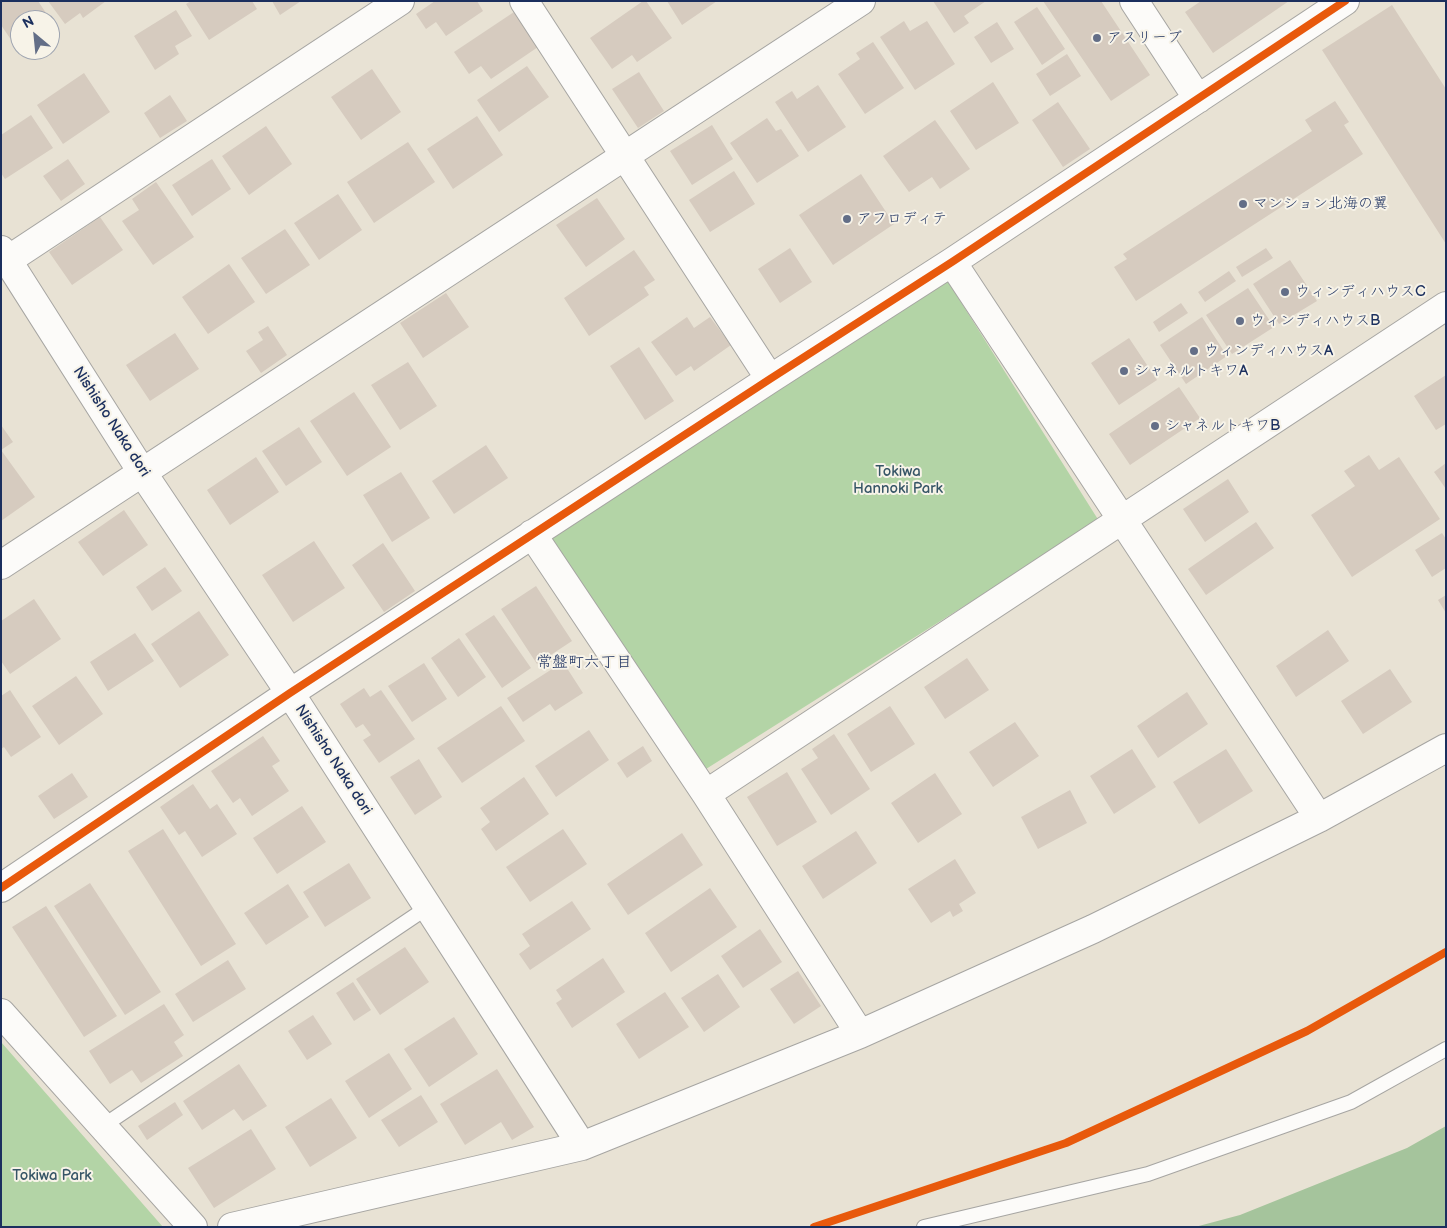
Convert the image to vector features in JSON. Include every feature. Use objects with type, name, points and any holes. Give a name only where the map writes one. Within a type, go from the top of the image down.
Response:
[{"type":"street","points":[[5,255],[400,1]]},
{"type":"street","points":[[524,1],[770,379]]},
{"type":"street","points":[[1,565],[861,1]]},
{"type":"street","points":[[1134,1],[1198,99]]},
{"type":"street","points":[[1,888],[290,693],[952,262],[1345,1]]},
{"type":"street","name":"Nishisho Naka dori","points":[[5,255],[142,472],[290,693],[582,1146]]},
{"type":"street","points":[[952,262],[1319,818]]},
{"type":"street","points":[[706,794],[1446,306]]},
{"type":"street","points":[[532,534],[706,794],[860,1034]]},
{"type":"street","points":[[232,1227],[582,1146],[860,1034],[1093,929],[1319,818],[1446,748]]},
{"type":"street","points":[[1,1013],[193,1227]]},
{"type":"lane","points":[[103,1126],[428,907]]},
{"type":"lane","points":[[924,1227],[1148,1174],[1351,1102],[1446,1049]]},
{"type":"green space","name":"Tokiwa Hannoki Park","points":[[947,280],[1099,521],[706,769],[549,539]]},
{"type":"green space","name":"Tokiwa Park","points":[[1,1042],[163,1227],[1,1227]]},
{"type":"green space","points":[[1446,1126],[1446,1227],[1195,1227],[1240,1215],[1407,1148]]},
{"type":"building","points":[[1,1],[38,1],[44,10],[10,10],[10,38],[1,25]]},
{"type":"building","points":[[48,1],[106,1],[83,18],[80,13],[65,24],[60,17],[60,10],[55,10]]},
{"type":"building","points":[[191,1],[252,1],[257,9],[209,40],[186,4]]},
{"type":"building","points":[[272,1],[301,1],[280,15]]},
{"type":"building","points":[[435,1],[477,1],[483,11],[446,36],[436,22],[426,29],[416,14]]},
{"type":"building","points":[[643,1],[646,1],[672,38],[637,62],[632,55],[612,69],[590,38]]},
{"type":"building","points":[[667,1],[717,1],[682,25]]},
{"type":"building","points":[[933,1],[986,1],[964,16],[969,23],[954,33]]},
{"type":"building","name":"アスリーブ","points":[[1043,1],[1101,1],[1150,75],[1111,101]]},
{"type":"building","points":[[1201,1],[1289,1],[1213,53],[1185,12]]},
{"type":"building","points":[[1392,5],[1446,89],[1446,244],[1322,50]]},
{"type":"building","points":[[1037,7],[1065,49],[1042,65],[1014,22]]},
{"type":"building","points":[[176,10],[192,36],[175,46],[179,54],[155,70],[134,36]]},
{"type":"building","points":[[514,12],[538,47],[491,79],[481,66],[469,74],[454,52]]},
{"type":"building","points":[[904,21],[910,31],[927,21],[955,64],[915,90],[880,37]]},
{"type":"building","points":[[997,22],[1014,49],[991,63],[974,37]]},
{"type":"building","points":[[873,42],[904,88],[865,114],[838,74],[860,59],[856,53]]},
{"type":"building","points":[[1067,54],[1081,76],[1050,96],[1036,74]]},
{"type":"building","points":[[527,66],[549,97],[499,132],[477,100]]},
{"type":"building","points":[[372,69],[401,112],[361,140],[331,97]]},
{"type":"building","points":[[639,72],[664,111],[638,128],[612,89]]},
{"type":"building","points":[[84,73],[110,112],[63,144],[37,105]]},
{"type":"building","points":[[993,82],[1019,123],[976,150],[950,111]]},
{"type":"building","points":[[818,85],[846,127],[808,152],[775,102],[792,91],[797,99]]},
{"type":"building","points":[[170,95],[187,121],[160,138],[144,113]]},
{"type":"building","name":"マンション北海の翼","points":[[1335,101],[1349,122],[1344,125],[1363,154],[1136,301],[1114,267],[1127,259],[1123,254],[1312,131],[1305,120]]},
{"type":"building","points":[[1058,102],[1090,149],[1063,167],[1032,120]]},
{"type":"building","points":[[31,115],[53,148],[5,179],[1,173],[1,135]]},
{"type":"building","points":[[477,116],[503,155],[453,189],[427,149]]},
{"type":"building","points":[[767,118],[776,131],[781,129],[799,156],[757,183],[730,143]]},
{"type":"building","points":[[935,120],[970,169],[940,189],[932,177],[909,192],[883,156]]},
{"type":"building","points":[[712,125],[733,159],[692,185],[670,151]]},
{"type":"building","points":[[266,126],[292,164],[249,195],[222,156]]},
{"type":"building","points":[[408,142],[435,182],[374,223],[347,182]]},
{"type":"building","points":[[68,159],[85,184],[61,201],[43,176]]},
{"type":"building","points":[[212,159],[231,189],[192,216],[172,185]]},
{"type":"building","points":[[734,171],[755,204],[710,232],[689,200]]},
{"type":"building","name":"アフロディテ","points":[[861,174],[894,224],[833,265],[799,215]]},
{"type":"building","points":[[156,182],[194,237],[153,265],[122,221],[139,210],[132,199]]},
{"type":"building","points":[[338,194],[362,230],[319,260],[294,223]]},
{"type":"building","points":[[597,198],[625,239],[586,267],[556,225]]},
{"type":"building","points":[[100,217],[123,250],[72,285],[49,252]]},
{"type":"building","points":[[285,229],[310,265],[266,294],[241,258]]},
{"type":"building","points":[[790,248],[812,282],[780,303],[758,269]]},
{"type":"building","points":[[1266,248],[1273,258],[1242,277],[1236,267]]},
{"type":"building","points":[[634,250],[655,280],[644,287],[649,295],[589,336],[564,298]]},
{"type":"building","name":"ウィンディハウスC","points":[[1290,260],[1317,301],[1279,324],[1253,284]]},
{"type":"building","points":[[229,264],[255,302],[208,334],[182,297]]},
{"type":"building","points":[[1229,271],[1236,281],[1205,302],[1198,292]]},
{"type":"building","name":"ウィンディハウスB","points":[[1248,288],[1274,327],[1232,354],[1206,315]]},
{"type":"building","points":[[446,293],[469,327],[423,358],[400,323]]},
{"type":"building","points":[[1181,303],[1188,313],[1159,332],[1153,322]]},
{"type":"building","points":[[687,317],[694,328],[710,317],[731,345],[694,371],[691,366],[676,376],[651,342]]},
{"type":"building","name":"ウィンディハウスA","points":[[1202,317],[1227,356],[1186,384],[1160,345]]},
{"type":"building","points":[[268,326],[287,355],[261,373],[246,351],[263,340],[258,332]]},
{"type":"building","points":[[175,333],[199,369],[150,401],[126,365]]},
{"type":"building","name":"シャネルトキワA","points":[[1129,338],[1157,380],[1119,405],[1091,363]]},
{"type":"building","points":[[639,347],[674,401],[645,420],[610,366]]},
{"type":"building","points":[[408,362],[437,406],[400,430],[371,385]]},
{"type":"building","points":[[1446,375],[1446,424],[1436,430],[1414,396]]},
{"type":"building","name":"シャネルトキワB","points":[[1179,387],[1200,418],[1130,465],[1109,434]]},
{"type":"building","points":[[354,392],[391,447],[347,476],[310,421]]},
{"type":"building","points":[[1,425],[13,442],[1,450]]},
{"type":"building","points":[[299,427],[322,462],[286,486],[262,451]]},
{"type":"building","points":[[486,445],[508,478],[454,514],[432,481]]},
{"type":"building","points":[[1,450],[35,497],[1,521]]},
{"type":"building","points":[[1369,455],[1379,470],[1399,457],[1440,519],[1352,577],[1311,515],[1355,486],[1344,471]]},
{"type":"building","points":[[256,457],[279,492],[230,525],[207,490]]},
{"type":"building","points":[[1446,463],[1446,489],[1434,472]]},
{"type":"building","points":[[401,472],[430,518],[392,542],[363,495]]},
{"type":"building","points":[[1228,479],[1249,512],[1205,542],[1183,509]]},
{"type":"building","points":[[124,510],[148,545],[103,576],[78,542]]},
{"type":"building","points":[[1256,522],[1274,548],[1206,595],[1188,569]]},
{"type":"building","points":[[1442,533],[1446,539],[1446,568],[1432,577],[1415,550]]},
{"type":"building","points":[[314,541],[345,588],[293,622],[262,575]]},
{"type":"building","points":[[383,543],[415,591],[384,612],[352,565]]},
{"type":"building","points":[[165,567],[182,591],[152,611],[136,587]]},
{"type":"building","points":[[536,586],[572,641],[537,664],[501,609]]},
{"type":"building","points":[[1446,595],[1446,613],[1438,600]]},
{"type":"building","points":[[34,599],[61,639],[10,674],[1,661],[1,621]]},
{"type":"building","points":[[199,611],[229,655],[180,688],[151,644]]},
{"type":"building","points":[[494,615],[531,668],[502,688],[465,634]]},
{"type":"building","points":[[1328,630],[1349,661],[1296,697],[1276,666]]},
{"type":"building","points":[[135,633],[154,661],[108,691],[90,662]]},
{"type":"building","points":[[459,638],[486,677],[458,697],[431,658]]},
{"type":"building","points":[[967,658],[989,690],[945,719],[924,687]]},
{"type":"building","points":[[563,662],[583,693],[555,711],[550,704],[523,722],[507,698]]},
{"type":"building","points":[[424,663],[447,699],[412,722],[388,686]]},
{"type":"building","points":[[1390,669],[1412,702],[1363,734],[1341,701]]},
{"type":"building","points":[[76,676],[103,714],[59,745],[32,706]]},
{"type":"building","points":[[364,688],[370,697],[381,690],[415,739],[379,763],[363,740],[371,735],[363,724],[356,728],[340,704]]},
{"type":"building","points":[[10,690],[41,737],[11,757],[4,747],[1,749],[1,696]]},
{"type":"building","points":[[1187,692],[1208,724],[1158,758],[1137,726]]},
{"type":"building","points":[[501,706],[525,741],[462,783],[437,748]]},
{"type":"building","points":[[890,706],[915,744],[871,772],[847,734]]},
{"type":"building","points":[[1015,722],[1039,756],[993,787],[969,752]]},
{"type":"building","points":[[589,730],[609,760],[556,797],[535,766]]},
{"type":"building","points":[[834,734],[870,789],[831,815],[801,769],[818,758],[812,749]]},
{"type":"building","points":[[263,736],[280,761],[272,766],[289,791],[252,816],[240,798],[233,803],[211,771]]},
{"type":"building","points":[[643,746],[652,761],[627,778],[617,763]]},
{"type":"building","points":[[1132,749],[1156,787],[1114,814],[1090,776]]},
{"type":"building","points":[[1226,749],[1253,791],[1199,824],[1173,782]]},
{"type":"building","points":[[419,759],[442,797],[415,815],[390,777]]},
{"type":"building","points":[[787,772],[817,822],[777,846],[747,797]]},
{"type":"building","points":[[72,773],[88,797],[54,819],[38,796]]},
{"type":"building","points":[[935,773],[962,814],[918,843],[891,803]]},
{"type":"building","points":[[524,777],[549,814],[496,851],[481,829],[490,822],[480,808]]},
{"type":"building","points":[[193,784],[210,809],[217,804],[237,834],[202,857],[185,831],[179,835],[160,807]]},
{"type":"building","points":[[1070,790],[1087,823],[1038,849],[1021,817]]},
{"type":"building","points":[[302,806],[326,842],[277,874],[253,838]]},
{"type":"building","points":[[163,829],[236,944],[201,966],[128,851]]},
{"type":"building","points":[[563,829],[587,864],[530,902],[506,867]]},
{"type":"building","points":[[856,831],[877,863],[823,899],[802,866]]},
{"type":"building","points":[[682,833],[703,865],[628,915],[607,884]]},
{"type":"building","points":[[955,859],[976,893],[959,904],[963,911],[953,917],[950,911],[931,923],[908,889]]},
{"type":"building","points":[[349,863],[371,898],[325,927],[303,892]]},
{"type":"building","points":[[90,883],[161,992],[125,1015],[54,906]]},
{"type":"building","points":[[288,884],[309,917],[266,945],[244,913]]},
{"type":"building","points":[[710,888],[737,927],[671,972],[645,933]]},
{"type":"building","points":[[572,901],[591,929],[530,970],[519,954],[530,946],[522,934]]},
{"type":"building","points":[[46,906],[117,1016],[84,1037],[12,927]]},
{"type":"building","points":[[760,929],[782,962],[743,988],[721,956]]},
{"type":"building","points":[[405,947],[429,982],[380,1015],[356,979]]},
{"type":"building","points":[[603,958],[625,992],[572,1028],[556,1003],[562,999],[556,990]]},
{"type":"building","points":[[228,960],[246,989],[193,1022],[175,994]]},
{"type":"building","points":[[798,971],[821,1006],[794,1024],[770,989]]},
{"type":"building","points":[[718,974],[740,1007],[704,1032],[681,998]]},
{"type":"building","points":[[353,982],[371,1010],[354,1021],[336,993]]},
{"type":"building","points":[[665,992],[689,1027],[639,1059],[616,1024]]},
{"type":"building","points":[[164,1004],[184,1035],[174,1042],[183,1056],[141,1083],[132,1070],[110,1084],[89,1051]]},
{"type":"building","points":[[313,1015],[332,1044],[307,1060],[288,1031]]},
{"type":"building","points":[[454,1017],[478,1054],[429,1087],[404,1049]]},
{"type":"building","points":[[389,1053],[412,1089],[369,1118],[345,1081]]},
{"type":"building","points":[[239,1064],[267,1106],[243,1121],[234,1109],[202,1130],[183,1101]]},
{"type":"building","points":[[497,1069],[534,1127],[512,1140],[501,1122],[465,1145],[440,1104]]},
{"type":"building","points":[[421,1095],[438,1122],[399,1147],[381,1120]]},
{"type":"building","points":[[331,1098],[357,1138],[310,1167],[285,1127]]},
{"type":"building","points":[[175,1102],[183,1115],[147,1140],[138,1126]]},
{"type":"building","points":[[251,1129],[276,1169],[214,1208],[188,1168]]},
{"type":"cycle path","points":[[1,888],[290,693],[952,262],[1345,1]]},
{"type":"cycle path","points":[[814,1227],[1066,1143],[1307,1031],[1446,952]]},
{"type":"place","name":"アスリーブ","points":[[1097,38]]},
{"type":"place","name":"マンション北海の翼","points":[[1243,204]]},
{"type":"place","name":"アフロディテ","points":[[847,219]]},
{"type":"place","name":"ウィンディハウスC","points":[[1285,292]]},
{"type":"place","name":"ウィンディハウスB","points":[[1240,321]]},
{"type":"place","name":"ウィンディハウスA","points":[[1194,351]]},
{"type":"place","name":"シャネルトキワA","points":[[1124,371]]},
{"type":"place","name":"シャネルトキワB","points":[[1155,426]]},
{"type":"district","name":"常盤町六丁目","points":[[584,663]]}]
